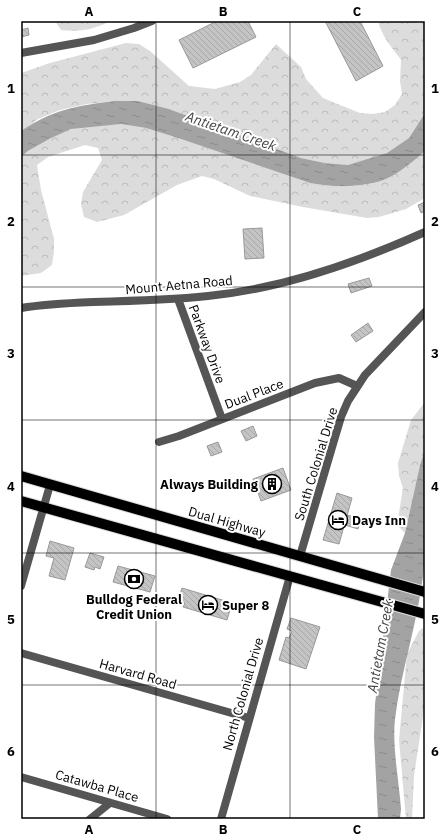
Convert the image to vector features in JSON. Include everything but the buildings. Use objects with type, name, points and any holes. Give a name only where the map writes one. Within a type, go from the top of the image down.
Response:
[{"type":"main road","name":"Dual Highway","points":[[21,476],[425,592]]},
{"type":"main road","points":[[21,501],[425,614]]},
{"type":"street","points":[[21,53],[94,40],[152,21]]},
{"type":"street","name":"Mount Aetna Road","points":[[21,308],[66,303],[178,299],[237,292],[304,276],[356,259],[425,232]]},
{"type":"street","name":"Parkway Drive","points":[[178,299],[222,419]]},
{"type":"street","name":"South Colonial Drive","points":[[300,556],[341,417],[357,386],[374,365],[425,312]]},
{"type":"street","name":"Dual Place","points":[[159,442],[315,383],[339,378],[357,386]]},
{"type":"street","points":[[21,586],[42,507],[50,485]]},
{"type":"street","name":"North Colonial Drive","points":[[221,819],[290,576]]},
{"type":"street","name":"Harvard Road","points":[[21,653],[249,718]]},
{"type":"street","name":"Catawba Place","points":[[21,777],[167,819]]},
{"type":"street","points":[[90,819],[110,803]]},
{"type":"green space","points":[[55,21],[110,21],[86,30],[74,31],[61,30]]},
{"type":"green space","points":[[378,21],[415,21],[418,23],[425,23],[425,113],[409,138],[387,153],[367,160],[348,165],[325,163],[301,158],[169,109],[138,101],[114,101],[87,104],[60,110],[38,119],[21,131],[21,73],[50,63],[126,43],[139,44],[150,51],[189,86],[215,89],[240,82],[251,75],[276,44],[301,67],[306,79],[323,98],[360,113],[373,114],[385,112],[395,105],[402,94],[400,81],[401,60],[385,37]]},
{"type":"green space","points":[[121,124],[146,128],[310,183],[330,186],[363,185],[383,180],[401,170],[425,151],[425,198],[406,209],[379,217],[367,218],[250,196],[214,179],[202,176],[177,185],[124,215],[97,222],[84,217],[81,204],[83,192],[102,160],[98,148],[85,145],[48,157],[37,165],[41,190],[54,239],[54,252],[52,265],[41,273],[21,276],[21,157],[44,141],[71,129]]},
{"type":"green space","points":[[425,402],[425,449],[405,533],[397,525],[403,488],[399,476],[398,463],[411,420]]},
{"type":"green space","points":[[422,628],[425,630],[425,703],[414,776],[412,819],[406,819],[399,740],[407,654]]},
{"type":"water","name":"Antietam Creek","points":[[114,101],[138,101],[169,109],[301,158],[325,163],[348,165],[387,153],[409,138],[425,113],[425,151],[392,176],[374,183],[352,186],[330,186],[310,183],[146,128],[121,124],[71,129],[49,139],[28,151],[21,157],[21,131],[55,113],[77,107]]},
{"type":"water","name":"Antietam Creek","points":[[425,449],[425,528],[423,576],[417,612],[401,683],[394,729],[401,809],[400,819],[378,819],[374,737],[375,704],[391,570],[405,533]]},
{"type":"place","name":"Always Building","points":[[272,484]]},
{"type":"place","name":"Days Inn","points":[[338,520]]},
{"type":"place","name":"Bulldog Federal Credit Union","points":[[134,579]]},
{"type":"place","name":"Super 8","points":[[208,605]]}]
